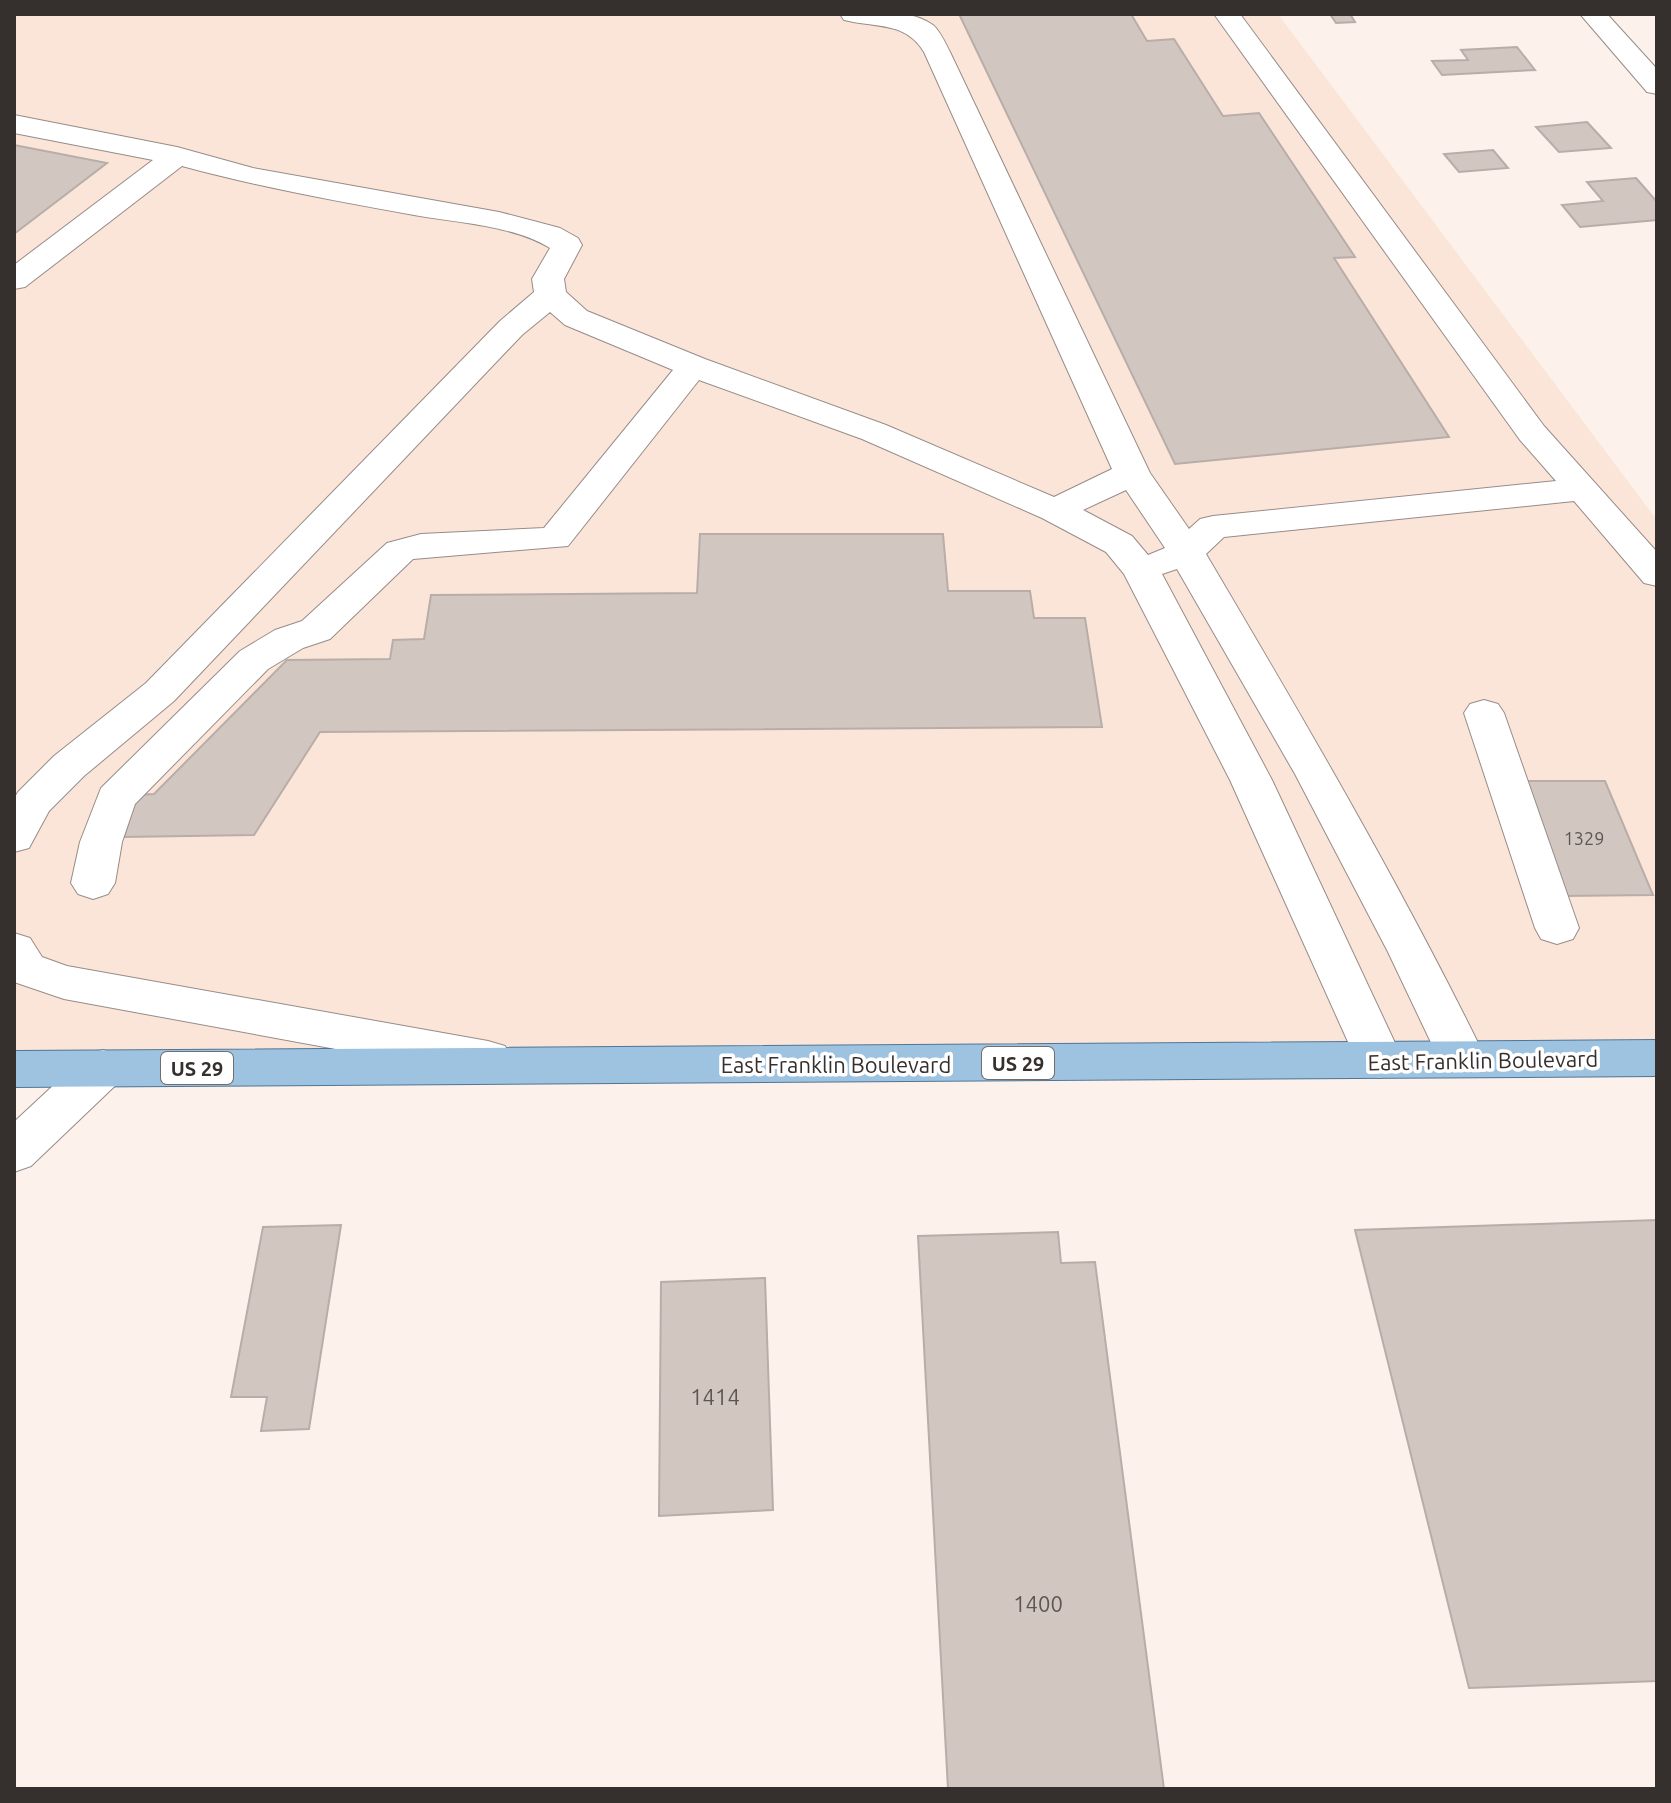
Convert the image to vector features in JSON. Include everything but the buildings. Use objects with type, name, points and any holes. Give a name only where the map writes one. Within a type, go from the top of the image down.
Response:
[{"type":"main road","name":"East Franklin Boulevard","points":[[14,1069],[1657,1058]]},
{"type":"street","points":[[853,14],[895,20],[924,31],[937,52],[1132,473],[1186,552],[1316,774],[1411,952],[1462,1059]]},
{"type":"street","points":[[1227,14],[1532,433],[1657,575]]},
{"type":"street","points":[[1593,14],[1657,86]]},
{"type":"street","points":[[14,124],[177,156],[250,176],[499,221],[549,234],[567,245],[549,276],[550,295],[576,318],[693,366],[874,432],[1055,510],[1119,544],[1141,571],[1251,780],[1379,1060]]},
{"type":"street","points":[[14,280],[177,156]]},
{"type":"street","points":[[14,837],[33,802],[69,766],[160,692],[511,328],[550,295]]},
{"type":"street","points":[[93,883],[101,842],[116,798],[254,660],[289,639],[316,630],[400,551],[421,545],[555,538],[693,366]]},
{"type":"street","points":[[1055,510],[1132,473]]},
{"type":"street","points":[[1141,571],[1186,552],[1213,527],[1583,489]]},
{"type":"street","points":[[1161,609],[1211,598]]},
{"type":"street","points":[[14,780],[83,717],[160,692]]},
{"type":"street","points":[[1484,713],[1557,928]]},
{"type":"street","points":[[1251,780],[1316,774]]},
{"type":"street","points":[[14,950],[26,969],[64,982],[525,1066]]},
{"type":"street","points":[[14,1152],[103,1068]]},
{"type":"shaded area","points":[[14,14],[1278,14],[1657,520],[1657,1058],[14,1069]]}]
